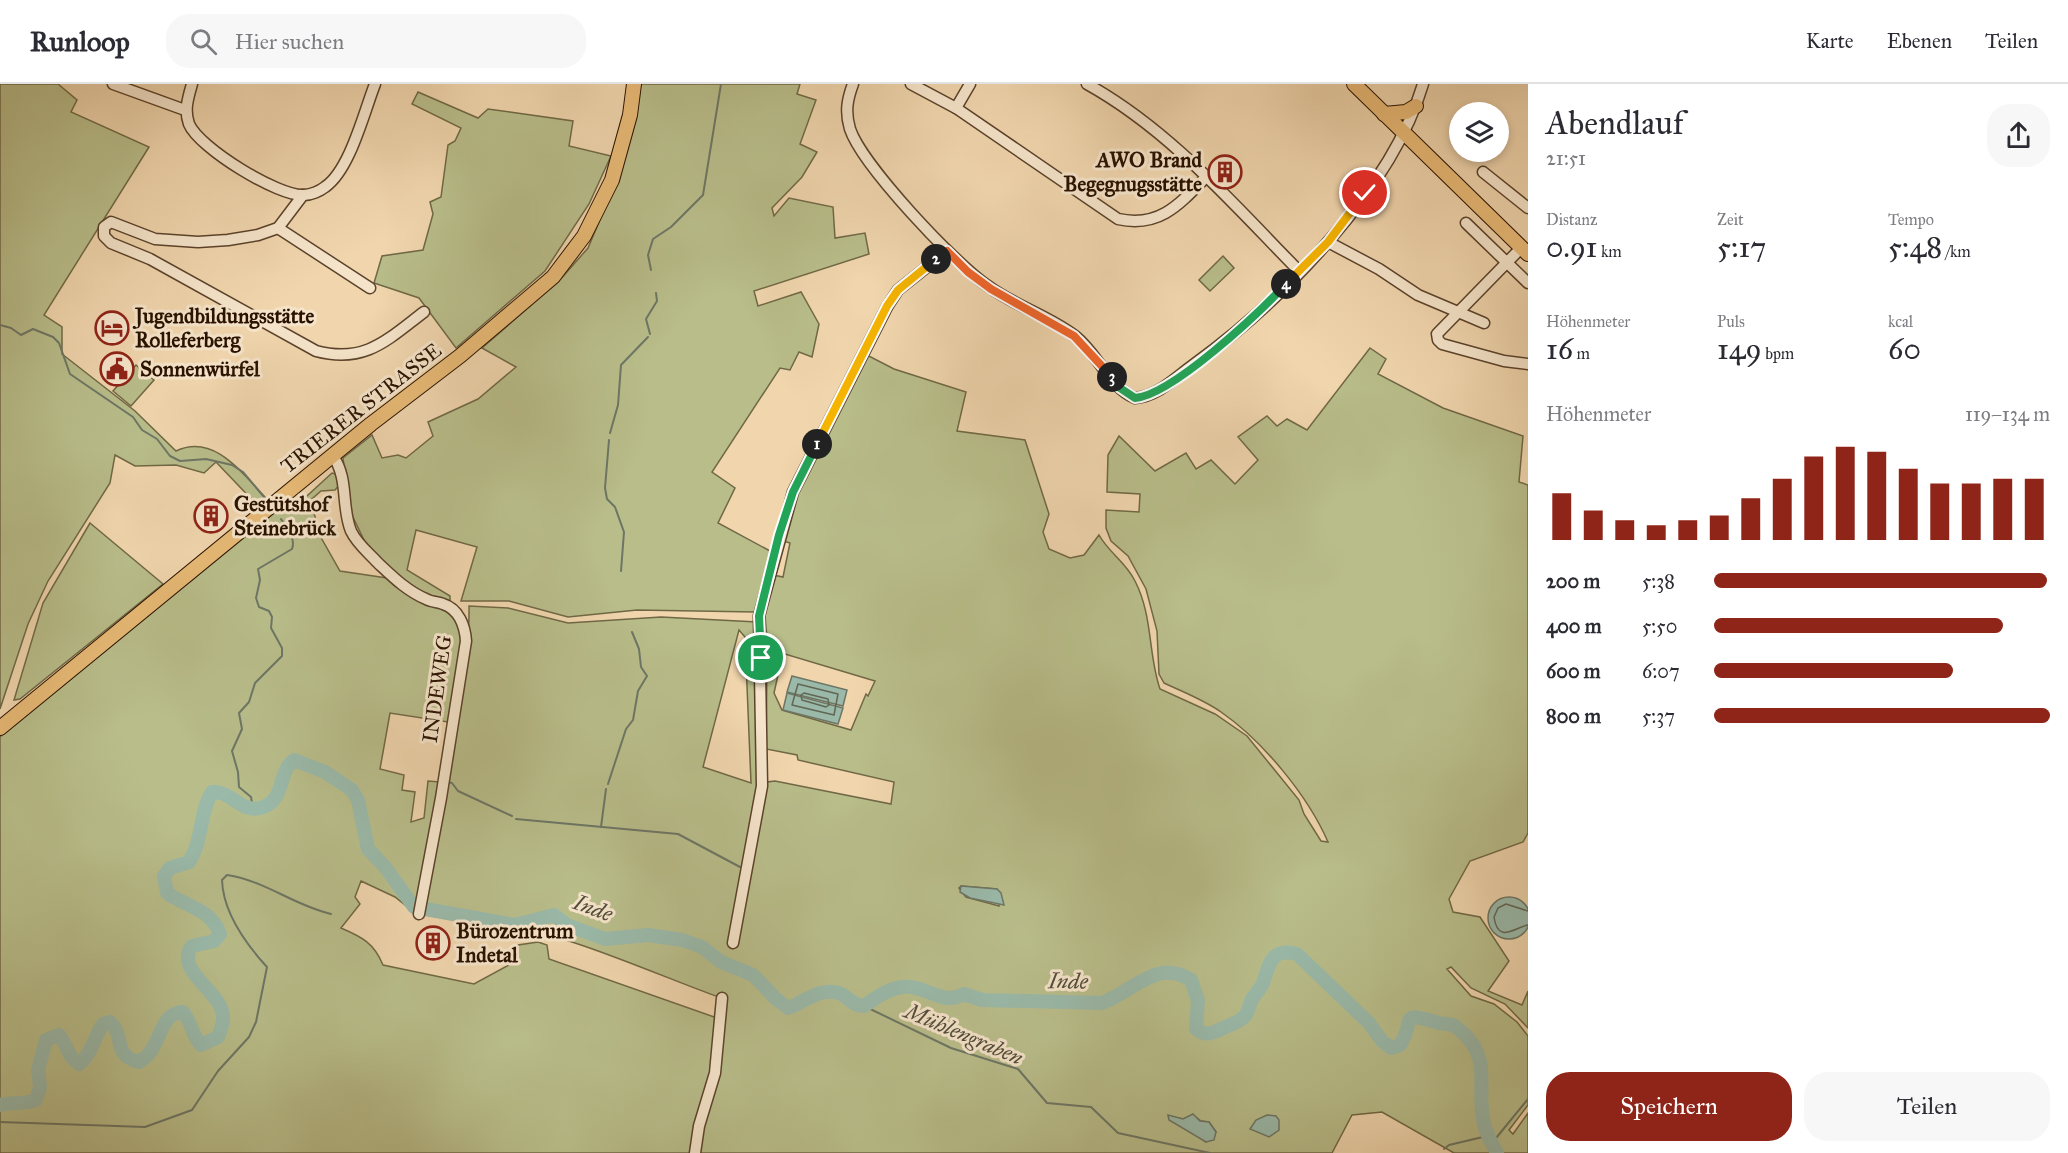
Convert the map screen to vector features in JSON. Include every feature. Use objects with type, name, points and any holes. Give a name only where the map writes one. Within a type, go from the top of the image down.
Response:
[{"type":"main road","name":"TRIERER STRASSE","points":[[0,728],[532,297],[570,258],[598,213],[612,180],[630,116],[634,84]]},
{"type":"main road","points":[[1354,84],[1525,251]]},
{"type":"main road","points":[[1384,114],[1406,112],[1416,106]]},
{"type":"street","points":[[113,84],[185,110]]},
{"type":"street","points":[[192,84],[185,110],[195,135],[225,161],[290,193],[303,195],[324,188],[335,179],[343,165],[375,84]]},
{"type":"street","points":[[853,84],[847,100],[848,116],[855,141],[875,168],[947,251],[968,272],[991,289],[1074,336],[1120,388],[1135,398],[1156,393],[1222,345],[1243,328],[1328,242],[1365,193],[1404,132],[1423,84]]},
{"type":"street","points":[[911,84],[956,108],[1118,219],[1144,222],[1160,217],[1186,197],[1206,177]]},
{"type":"street","points":[[956,108],[970,84]]},
{"type":"street","points":[[1088,84],[1129,110],[1171,142],[1299,271]]},
{"type":"street","points":[[1483,172],[1528,208]]},
{"type":"street","points":[[303,195],[278,228],[258,235],[198,242],[155,239],[111,222],[104,227],[103,232],[111,243],[150,259],[316,351],[337,357],[351,356],[377,346],[424,312]]},
{"type":"street","points":[[1466,223],[1528,283]]},
{"type":"street","points":[[278,228],[370,288]]},
{"type":"street","points":[[1328,242],[1379,268],[1410,289],[1456,314],[1484,323]]},
{"type":"street","points":[[733,944],[762,786],[759,616],[784,519],[793,492],[887,306],[898,290],[947,251]]},
{"type":"street","points":[[1523,362],[1504,361],[1442,344],[1437,334],[1506,262],[1525,251]]},
{"type":"street","name":"INDEWEG","points":[[333,456],[343,477],[347,518],[360,546],[399,583],[426,599],[444,604],[460,618],[465,626],[466,640],[441,798],[419,914]]},
{"type":"street","points":[[695,1153],[699,1126],[714,1073],[722,998]]},
{"type":"green space","points":[[0,84],[58,84],[77,100],[71,112],[149,147],[44,315],[62,327],[62,354],[135,411],[176,451],[190,447],[203,447],[215,451],[237,467],[266,498],[257,505],[216,462],[204,473],[176,465],[135,466],[115,455],[110,483],[48,581],[28,624],[0,709]]},
{"type":"green space","points":[[641,84],[800,84],[797,94],[816,100],[800,144],[817,152],[802,177],[772,208],[774,216],[789,198],[833,207],[835,238],[865,233],[869,254],[754,291],[758,306],[801,292],[819,324],[812,357],[799,352],[790,370],[780,368],[712,472],[735,488],[718,523],[770,551],[755,612],[637,610],[568,617],[509,601],[461,601],[477,547],[416,530],[407,570],[450,596],[450,601],[425,598],[401,580],[365,542],[350,511],[343,458],[372,435],[382,458],[398,455],[406,458],[433,436],[428,422],[478,399],[516,367],[482,348],[559,281],[588,248],[621,170]]},
{"type":"green space","points":[[418,92],[478,118],[488,109],[573,121],[569,146],[611,156],[589,204],[545,271],[456,348],[419,298],[374,283],[382,256],[423,250],[433,214],[430,202],[441,197],[448,145],[455,141],[461,128],[412,104]]},
{"type":"green space","points":[[1223,256],[1234,268],[1210,291],[1199,280]]},
{"type":"green space","points":[[1370,348],[1386,359],[1378,374],[1443,408],[1523,436],[1519,482],[1528,485],[1528,833],[1523,842],[1470,861],[1449,899],[1453,912],[1480,917],[1509,961],[1488,991],[1522,1005],[1528,991],[1528,1028],[1505,1004],[1471,988],[1451,967],[1447,969],[1471,996],[1494,1004],[1517,1022],[1528,1036],[1528,1105],[1509,1130],[1513,1134],[1528,1113],[1528,1153],[1454,1153],[1382,1112],[1352,1115],[1332,1153],[0,1153],[0,737],[290,500],[297,505],[332,473],[340,475],[341,483],[335,490],[321,491],[305,505],[313,508],[319,534],[340,571],[387,578],[402,591],[448,612],[461,626],[463,644],[448,722],[390,713],[380,769],[404,775],[402,790],[415,792],[411,822],[424,818],[428,781],[440,782],[446,762],[464,671],[469,606],[508,608],[568,623],[661,617],[757,622],[759,783],[775,781],[891,804],[894,782],[798,760],[797,755],[766,749],[767,663],[780,666],[774,693],[782,710],[851,730],[866,694],[868,696],[875,681],[768,649],[765,616],[773,575],[783,577],[790,543],[780,540],[794,492],[865,354],[894,369],[966,392],[957,431],[1025,440],[1049,514],[1043,532],[1049,549],[1070,558],[1084,555],[1099,535],[1131,574],[1141,594],[1160,689],[1215,714],[1247,736],[1299,800],[1304,814],[1321,841],[1328,842],[1309,806],[1283,771],[1253,738],[1214,708],[1164,683],[1159,674],[1157,631],[1146,589],[1128,556],[1111,541],[1106,528],[1106,510],[1139,512],[1140,494],[1107,492],[1108,455],[1119,436],[1155,471],[1186,453],[1196,469],[1211,460],[1235,484],[1258,460],[1238,437],[1267,416],[1277,426],[1287,419],[1307,430]],"holes":[[[739,630],[745,637],[751,783],[703,767]],[[361,881],[395,897],[415,913],[509,930],[526,930],[579,944],[719,997],[717,1018],[549,959],[547,945],[538,942],[518,945],[516,961],[474,984],[383,965],[371,946],[355,934],[341,928],[360,904],[355,897]],[[961,886],[997,889],[999,906],[966,897],[959,888]],[[1193,1115],[1201,1121],[1209,1122],[1216,1132],[1206,1142],[1168,1116],[1183,1119]]]},
{"type":"green space","points":[[136,365],[154,380],[131,406],[113,391]]},
{"type":"green space","points":[[90,523],[163,584],[20,699],[14,700],[43,603]]},
{"type":"water","points":[[792,676],[847,690],[843,706],[787,692]]},
{"type":"water","points":[[787,693],[843,708],[838,724],[783,710]]},
{"type":"water","points":[[961,886],[997,889],[1001,893],[1004,905],[970,898],[960,892]]},
{"type":"water","points":[[1509,897],[1524,903],[1528,910],[1528,926],[1524,933],[1509,939],[1494,933],[1488,918],[1494,903]]},
{"type":"water","points":[[1193,1114],[1200,1121],[1209,1122],[1216,1132],[1214,1140],[1206,1142],[1169,1120],[1168,1115],[1183,1119]]},
{"type":"water","points":[[1267,1115],[1276,1116],[1279,1120],[1279,1130],[1269,1137],[1250,1129],[1256,1120]]},
{"type":"waterway","points":[[651,270],[648,255],[653,239],[671,227],[703,195],[721,84]]},
{"type":"waterway","points":[[650,334],[646,319],[657,301],[656,293]]},
{"type":"waterway","points":[[0,325],[11,328],[21,335],[33,329],[53,337],[59,343],[70,374],[133,417],[142,430],[157,439],[170,456],[180,461],[206,459],[232,465],[243,472],[264,497]]},
{"type":"waterway","points":[[610,433],[618,405],[621,365],[648,337]]},
{"type":"waterway","points":[[609,440],[605,488],[607,499],[615,507],[624,532],[621,571]]},
{"type":"waterway","points":[[253,809],[251,797],[239,787],[238,772],[232,751],[242,729],[239,713],[249,702],[255,683],[282,656],[282,648],[271,628],[272,617],[269,611],[259,607],[256,598],[260,580],[258,569],[292,549],[292,537],[281,519]]},
{"type":"waterway","points":[[608,784],[626,729],[633,720],[638,691],[647,676],[641,667],[639,649],[632,632]]},
{"type":"waterway","name":"Inde","points":[[0,1105],[36,1100],[40,1087],[38,1070],[46,1040],[59,1035],[72,1058],[79,1064],[87,1055],[103,1024],[110,1022],[115,1027],[125,1055],[139,1062],[147,1056],[164,1025],[175,1014],[183,1012],[201,1045],[218,1037],[223,1021],[221,1009],[189,965],[188,955],[192,946],[214,941],[220,934],[205,914],[167,893],[164,876],[170,868],[189,862],[197,845],[205,809],[212,792],[225,794],[241,805],[253,809],[268,805],[274,800],[285,772],[294,760],[325,772],[352,790],[358,800],[368,849],[385,867],[414,907],[515,925],[554,915],[567,925],[605,939],[648,935],[682,940],[702,947],[721,962],[753,975],[788,1008],[826,992],[839,993],[856,1005],[864,1006],[877,997],[902,987],[910,987],[948,998],[964,994],[982,1000],[1102,1003],[1156,974],[1167,973],[1179,974],[1191,980],[1198,1001],[1196,1029],[1208,1034],[1234,1024],[1245,1016],[1274,958],[1283,953],[1297,954],[1369,1023],[1382,1041],[1391,1048],[1400,1045],[1412,1018],[1453,1025],[1464,1034],[1478,1053],[1484,1124],[1497,1153]]},
{"type":"waterway","points":[[446,782],[452,783],[458,791],[512,816]]},
{"type":"waterway","points":[[601,827],[606,789]]},
{"type":"waterway","points":[[516,819],[678,834],[740,867]]},
{"type":"waterway","points":[[0,1122],[145,1127],[192,1110],[218,1071],[249,1037],[256,1022],[267,967],[251,948],[231,916],[226,904],[222,880],[227,875],[254,882],[304,905],[331,914]]},
{"type":"waterway","name":"Mühlengraben","points":[[864,1006],[951,1048],[1018,1069],[1047,1103],[1091,1107],[1118,1133],[1210,1153]]},
{"type":"waterway","points":[[1492,1143],[1528,1099]]},
{"type":"waterway","name":"Mühlengraben","points":[[1444,1149],[1449,1145],[1487,1136]]},
{"type":"place","name":"AWO Brand Begegnugsstätte","points":[[1225,172]]},
{"type":"place","name":"Jugendbildungsstätte Rolleferberg","points":[[112,328]]},
{"type":"place","name":"Sonnenwürfel","points":[[117,369]]},
{"type":"place","name":"Gestütshof Steinebrück","points":[[211,516]]},
{"type":"place","name":"Bürozentrum Indetal","points":[[433,943]]},
{"type":"route","points":[[761,658],[759,616],[772,575],[779,535],[793,492],[887,306],[898,290],[947,251],[968,272],[991,289],[1074,336],[1120,388],[1130,396],[1146,397],[1156,393],[1243,328],[1328,242],[1365,193]]}]
